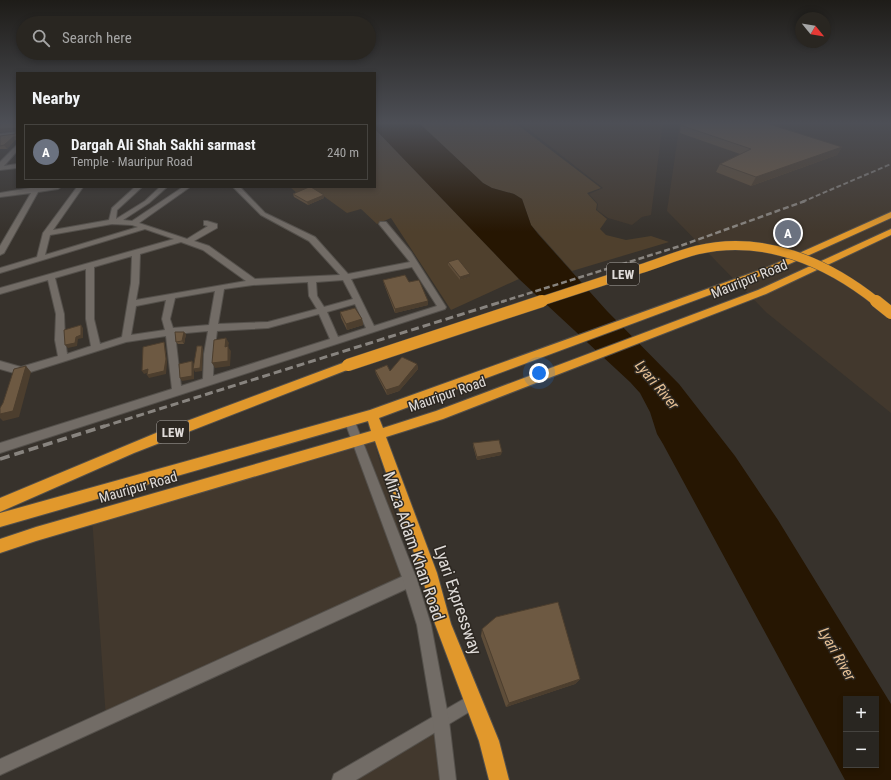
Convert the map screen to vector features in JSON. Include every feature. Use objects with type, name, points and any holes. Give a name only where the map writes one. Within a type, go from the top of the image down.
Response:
[{"type":"highway","name":"Mauripur Road","points":[[0,520],[372,415],[431,392],[771,269],[891,215]]},
{"type":"highway","name":"Mauripur Road","points":[[0,546],[43,532],[358,441],[439,415],[762,292],[891,232]]},
{"type":"highway","name":"LEW","points":[[0,505],[65,475],[226,411],[348,365],[697,250],[724,246],[755,247],[771,250],[810,262],[837,274],[852,283],[891,313]]},
{"type":"highway","name":"Lyari Expressway","points":[[372,415],[429,573],[443,624],[489,741],[499,780]]},
{"type":"street","points":[[0,167],[7,158]]},
{"type":"street","points":[[0,167],[16,166]]},
{"type":"street","points":[[0,195],[22,189],[47,188]]},
{"type":"street","points":[[40,259],[47,233],[79,188]]},
{"type":"street","points":[[115,222],[114,209],[138,188]]},
{"type":"street","points":[[115,222],[147,202],[163,188]]},
{"type":"street","points":[[132,223],[185,188]]},
{"type":"street","points":[[238,188],[263,214],[312,240],[346,277],[371,329]]},
{"type":"street","points":[[0,254],[36,189]]},
{"type":"street","points":[[47,233],[115,222],[132,223],[206,248],[253,282]]},
{"type":"street","points":[[0,291],[184,241],[214,226],[207,223]]},
{"type":"street","points":[[0,448],[442,307],[414,264],[383,224]]},
{"type":"street","points":[[0,271],[145,227]]},
{"type":"street","points":[[126,340],[135,283],[136,253]]},
{"type":"street","points":[[132,304],[220,286],[253,282],[346,277],[414,264]]},
{"type":"street","points":[[90,266],[90,319],[96,348]]},
{"type":"street","points":[[51,277],[60,314],[60,340],[63,358]]},
{"type":"street","points":[[312,279],[313,296],[322,310],[335,341]]},
{"type":"street","points":[[208,382],[209,354],[220,286]]},
{"type":"street","points":[[171,296],[166,319],[170,332],[177,392]]},
{"type":"street","points":[[0,365],[21,371],[126,340],[170,332],[268,325],[357,301]]},
{"type":"street","points":[[11,382],[16,369]]},
{"type":"street","name":"Mirza Adam Khan Road","points":[[350,422],[410,580],[424,625],[441,721],[448,780]]},
{"type":"street","points":[[0,767],[410,580]]},
{"type":"street","points":[[340,780],[474,701]]},
{"type":"shaded area","points":[[376,158],[403,158],[519,279],[451,310],[391,218],[377,224],[361,209],[347,213],[312,188],[376,188]]},
{"type":"shaded area","points":[[457,158],[562,158],[601,188],[587,193],[597,204],[596,210],[607,219],[600,229],[606,235],[626,240],[651,236],[669,242],[572,271],[531,225],[522,199],[514,194],[492,188],[483,183]]},
{"type":"shaded area","points":[[565,158],[658,158],[651,215],[642,217],[632,225],[608,218],[597,210],[598,204],[589,194],[603,188]]},
{"type":"shaded area","points":[[675,158],[891,158],[891,413],[767,313],[667,211]]},
{"type":"shaded area","points":[[291,188],[309,188],[298,194]]},
{"type":"shaded area","points":[[374,441],[413,579],[106,719],[92,517]]},
{"type":"shaded area","points":[[441,721],[448,780],[340,780]]},
{"type":"water","name":"Lyari River","points":[[403,158],[457,158],[483,183],[492,188],[514,194],[522,199],[531,225],[538,234],[607,311],[679,384],[735,456],[778,520],[891,704],[891,780],[845,780],[657,434],[650,412],[640,393],[519,279]]},
{"type":"building","points":[[732,158],[809,158],[756,177],[720,164]]},
{"type":"building","points":[[307,188],[313,188],[324,195],[307,202],[293,194]]},
{"type":"building","points":[[458,259],[470,274],[460,277],[448,262]]},
{"type":"building","points":[[405,275],[409,282],[419,280],[428,301],[395,309],[383,280]]},
{"type":"building","points":[[355,308],[362,319],[346,324],[340,312]]},
{"type":"building","points":[[81,325],[81,335],[76,337],[75,343],[65,345],[64,330]]},
{"type":"building","points":[[175,332],[184,332],[182,341],[176,342]]},
{"type":"building","points":[[226,338],[225,347],[228,346],[228,361],[212,363],[214,340]]},
{"type":"building","points":[[164,342],[166,359],[164,371],[147,375],[148,369],[142,371],[143,347]]},
{"type":"building","points":[[197,346],[202,346],[200,368],[193,369]]},
{"type":"building","points":[[402,357],[417,364],[399,386],[386,390],[375,370],[387,365],[390,371]]},
{"type":"building","points":[[192,361],[192,376],[180,378],[179,364]]},
{"type":"building","points":[[26,366],[13,411],[0,414],[0,408],[14,369]]},
{"type":"building","points":[[499,440],[502,452],[477,457],[473,443]]},
{"type":"building","points":[[558,602],[580,679],[509,703],[482,629],[496,617]]},
{"type":"railway","points":[[802,202],[891,164]]},
{"type":"railway","points":[[501,302],[680,246],[805,201]]},
{"type":"railway","points":[[102,427],[504,301]]},
{"type":"railway","points":[[0,459],[105,426]]},
{"type":"place","name":"Dargah Ali Shah Sakhi sarmast","points":[[788,233]]}]
